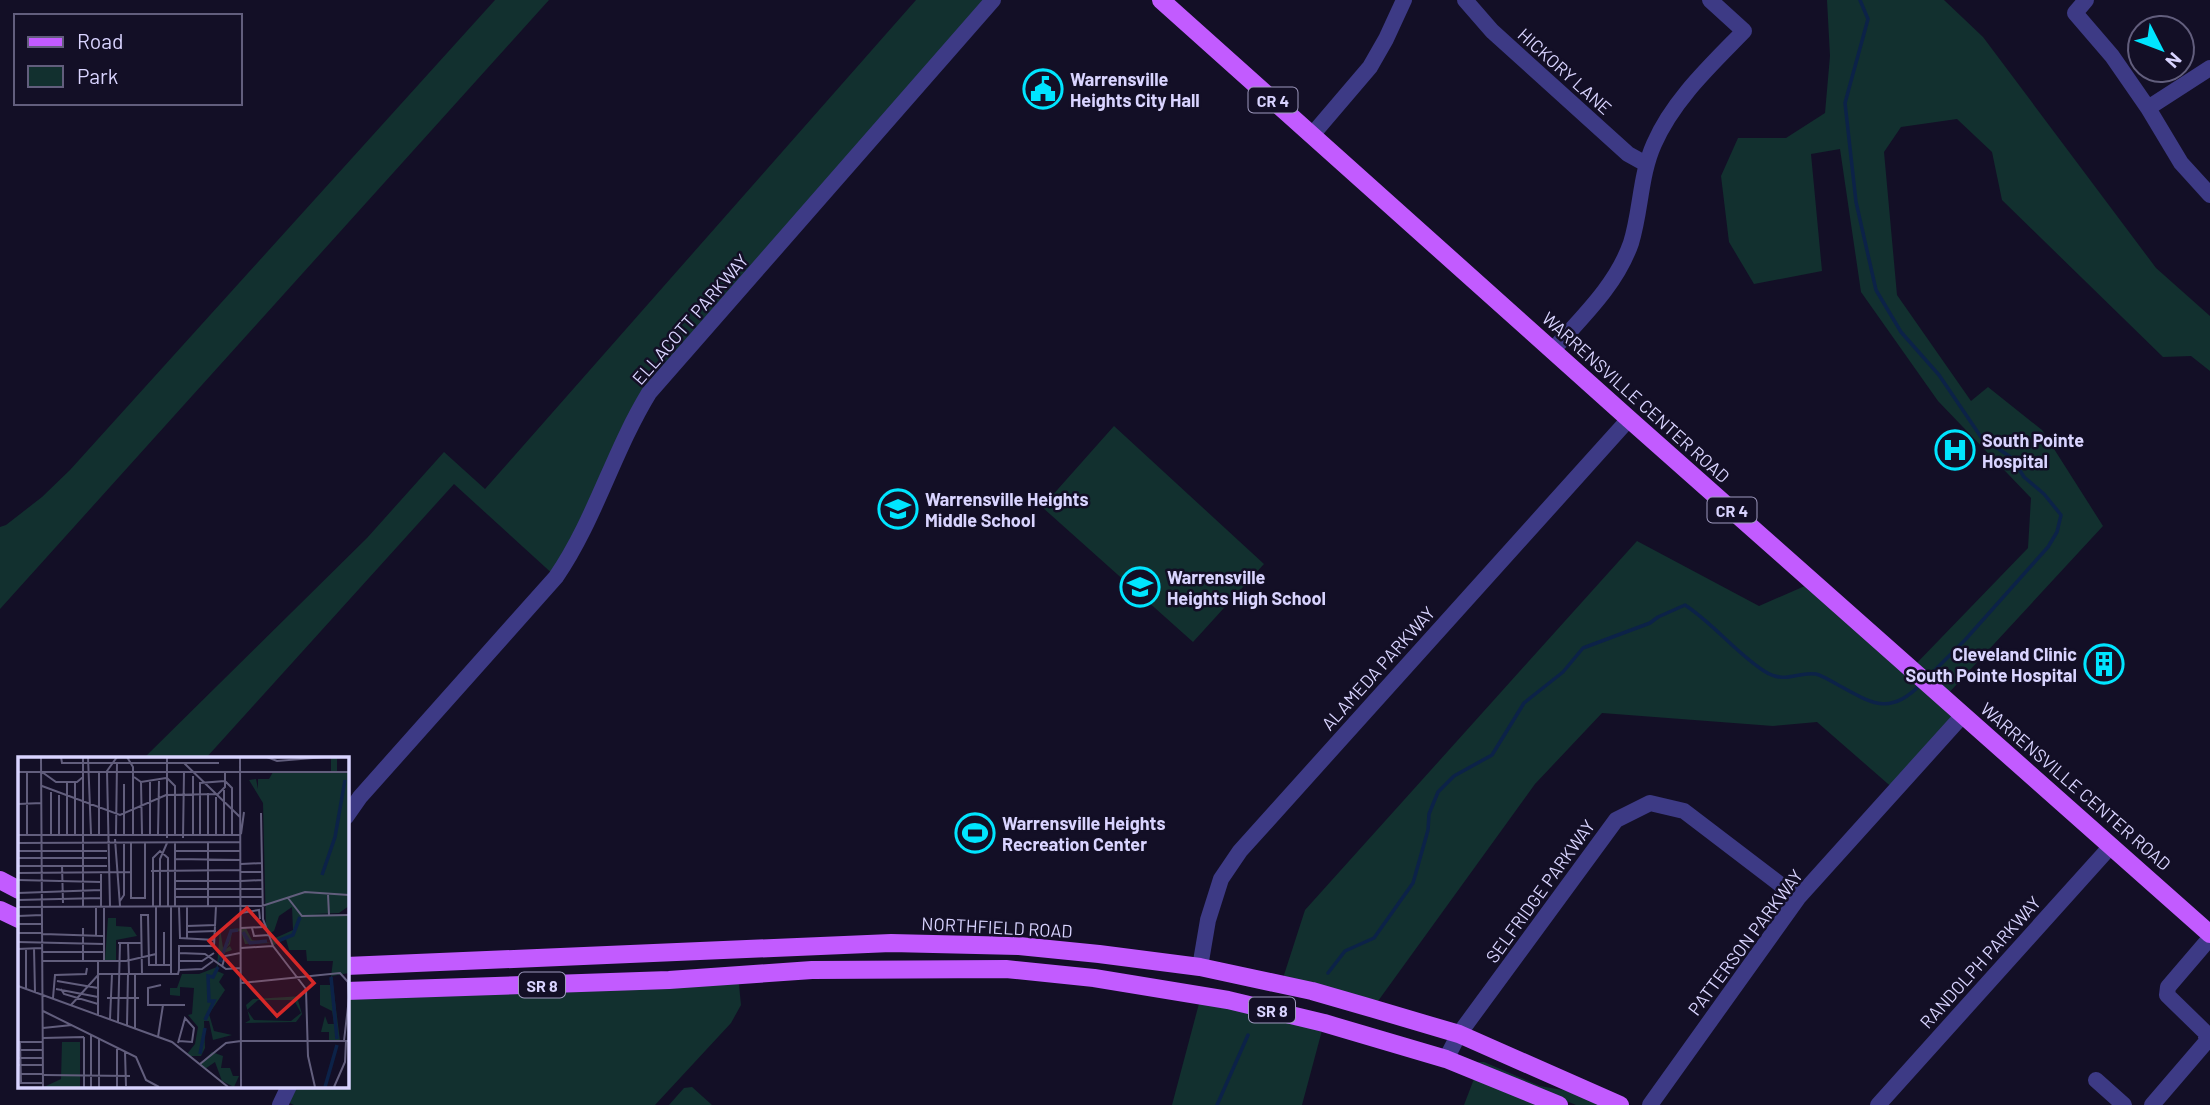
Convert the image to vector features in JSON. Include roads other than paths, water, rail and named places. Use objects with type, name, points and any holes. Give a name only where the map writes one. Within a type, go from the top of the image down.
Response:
[{"type":"main road","name":"WARRENSVILLE CENTER ROAD","points":[[1161,0],[2210,936]]},
{"type":"main road","points":[[0,880],[18,889]]},
{"type":"main road","points":[[0,910],[18,919]]},
{"type":"main road","name":"NORTHFIELD ROAD","points":[[348,966],[891,943],[1019,946],[1200,967],[1312,991],[1459,1034],[1620,1105]]},
{"type":"main road","name":"SR 8","points":[[348,990],[537,985],[891,968],[1006,969],[1094,978],[1228,1000],[1324,1023],[1446,1059],[1559,1105]]},
{"type":"street","name":"ELLACOTT PARKWAY","points":[[348,814],[360,797],[556,577],[572,554],[630,425],[649,393],[993,0]]},
{"type":"street","points":[[1312,135],[1370,67],[1404,0]]},
{"type":"street","name":"HICKORY LANE","points":[[1465,0],[1492,31],[1628,154],[1646,164]]},
{"type":"street","points":[[1552,351],[1604,293],[1619,269],[1637,222],[1646,164],[1664,123],[1679,102],[1744,31],[1710,0]]},
{"type":"street","points":[[2086,0],[2075,13],[2112,56],[2181,163],[2210,195]]},
{"type":"street","points":[[2148,108],[2210,68]]},
{"type":"street","name":"ALAMEDA PARKWAY","points":[[1200,967],[1208,920],[1221,878],[1240,851],[1629,419]]},
{"type":"street","name":"PATTERSON PARKWAY","points":[[1650,1105],[1798,898],[1963,715]]},
{"type":"street","name":"SELFRIDGE PARKWAY","points":[[1446,1059],[1459,1034],[1616,820],[1650,803],[1684,811],[1798,898]]},
{"type":"street","name":"RANDOLPH PARKWAY","points":[[1878,1105],[2111,846]]},
{"type":"street","points":[[2152,1105],[2207,1041],[2205,1032],[2167,995],[2168,987],[2210,936]]},
{"type":"street","points":[[2096,1080],[2124,1105]]},
{"type":"street","points":[[280,1105],[288,1088]]},
{"type":"waterway","points":[[1860,0],[1868,19],[1845,103],[1856,202],[1876,290],[1901,332],[1939,375],[1981,437],[2012,458],[2024,477],[2044,494],[2061,515],[2057,532],[2048,547],[1929,676]]},
{"type":"waterway","points":[[1328,973],[1345,951],[1374,938],[1413,883],[1428,830],[1429,814],[1438,792],[1454,776],[1492,755],[1524,703],[1563,672],[1583,648],[1650,623],[1685,605],[1753,663],[1772,675],[1785,677],[1816,674],[1863,698],[1882,704],[1900,700],[1921,684]]},
{"type":"waterway","points":[[1217,1105],[1248,1035]]},
{"type":"place","name":"Warrensville Heights City Hall","points":[[1043,89]]},
{"type":"place","name":"South Pointe Hospital","points":[[1955,450]]},
{"type":"place","name":"Warrensville Heights Middle School","points":[[898,509]]},
{"type":"place","name":"Warrensville Heights High School","points":[[1140,587]]},
{"type":"place","name":"Cleveland Clinic South Pointe Hospital","points":[[2104,664]]},
{"type":"place","name":"Warrensville Heights Recreation Center","points":[[975,833]]}]
